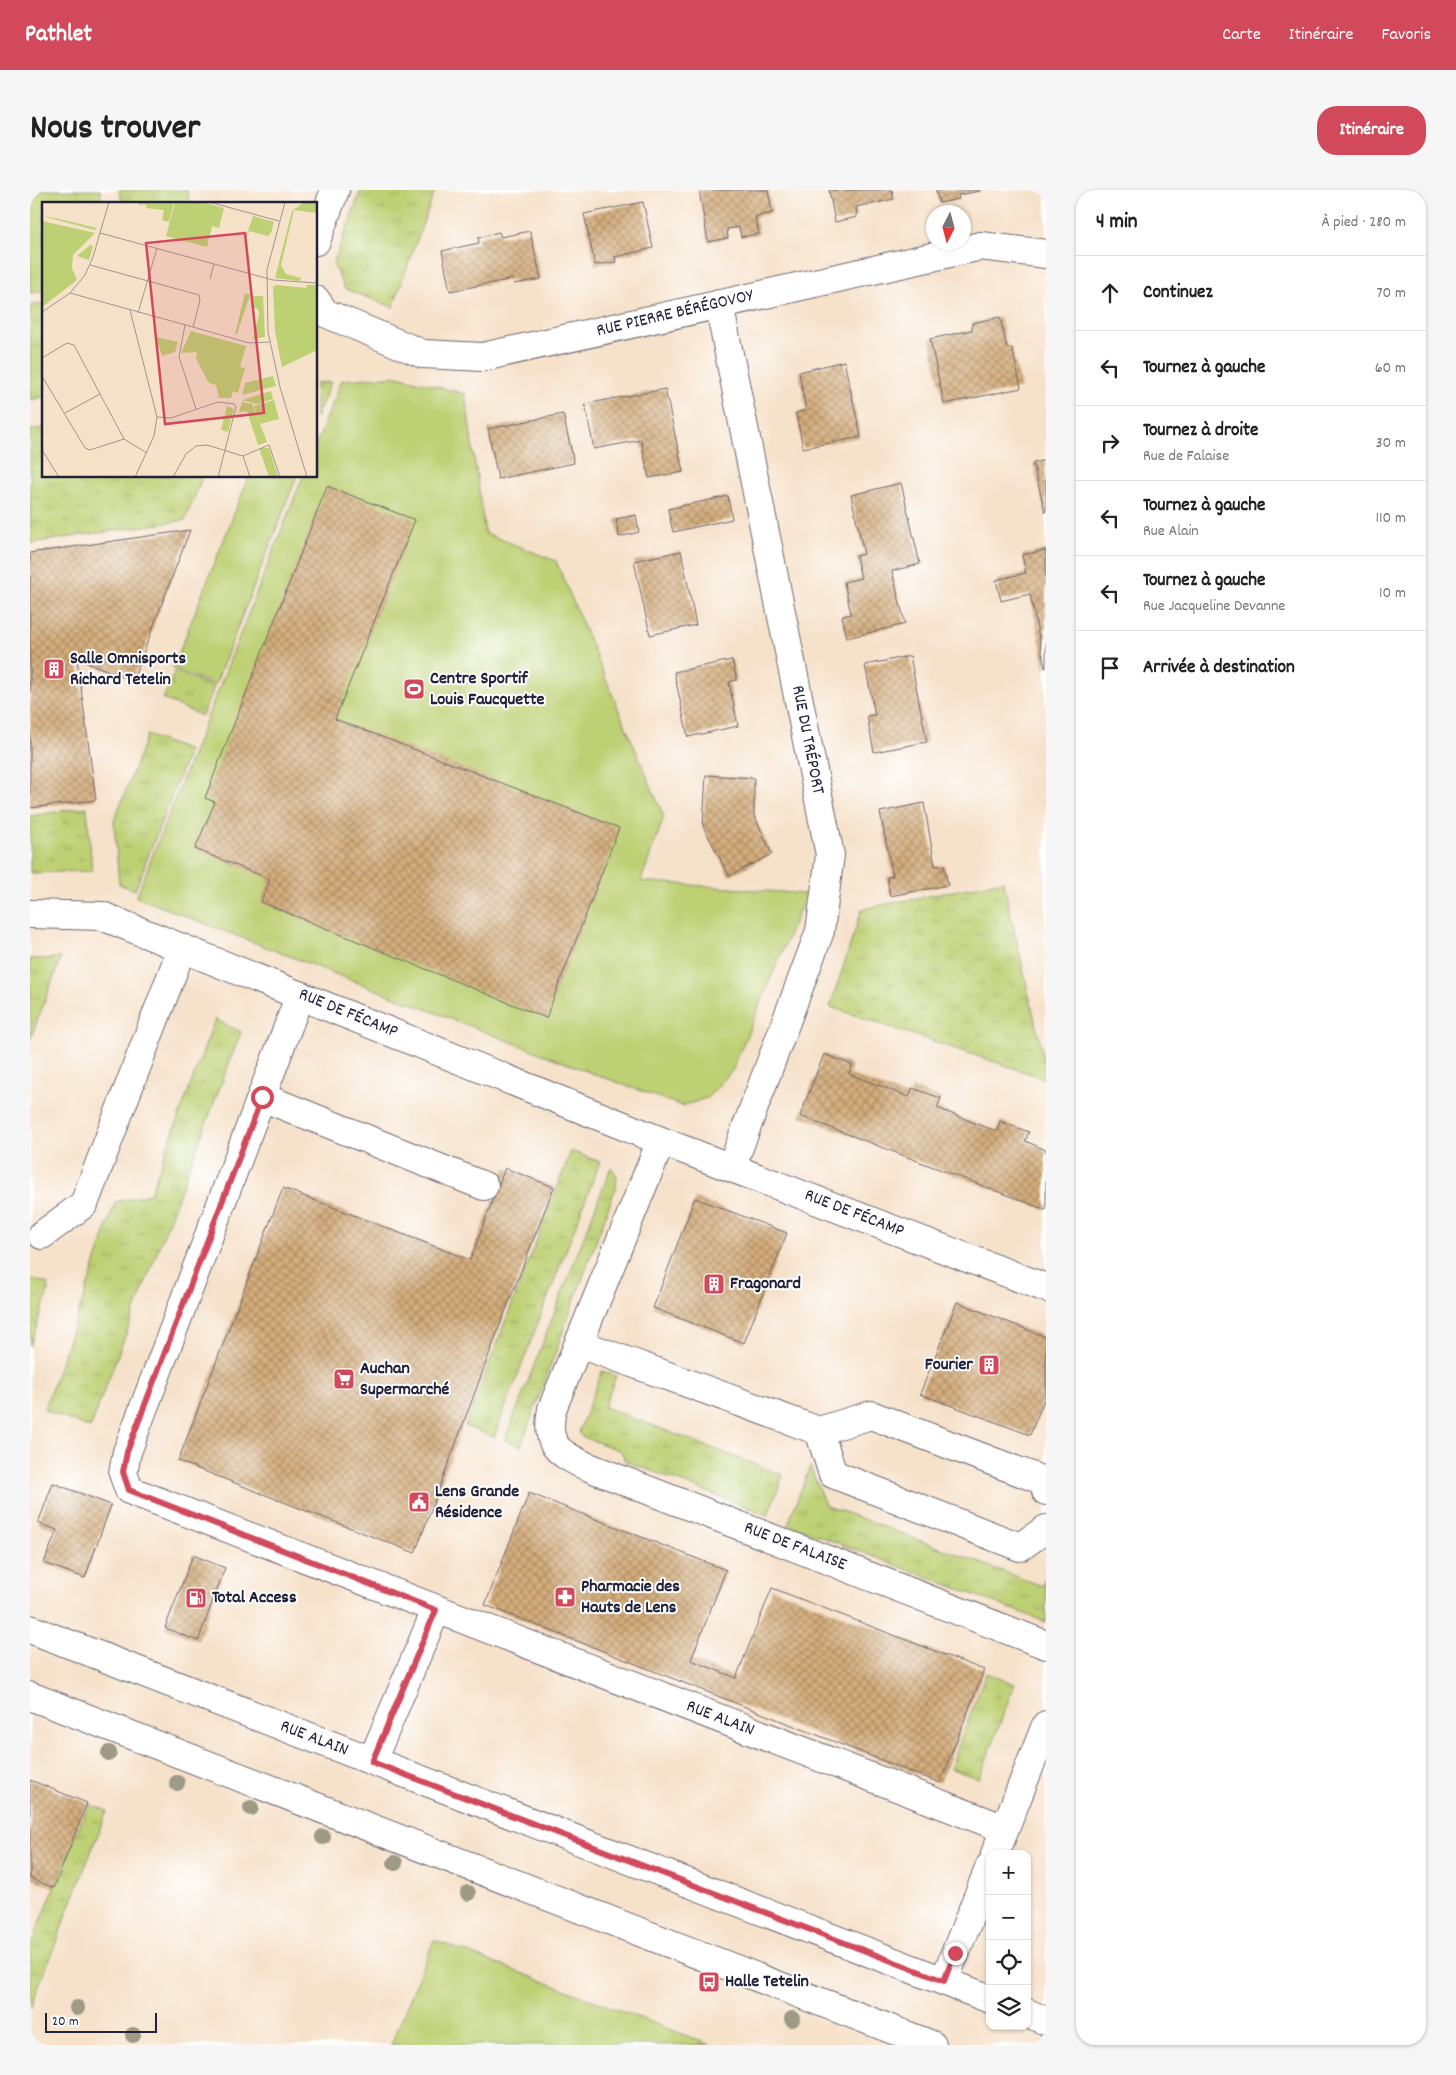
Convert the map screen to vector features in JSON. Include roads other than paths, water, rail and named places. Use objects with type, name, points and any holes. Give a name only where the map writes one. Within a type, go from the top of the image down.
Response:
[{"type":"street","points":[[318,236],[335,190]]},
{"type":"street","name":"RUE PIERRE BÉRÉGOVOY","points":[[318,303],[325,313],[423,354],[483,357],[981,246],[1046,254]]},
{"type":"street","name":"RUE DU TRÉPORT","points":[[719,304],[830,855],[820,931],[732,1166]]},
{"type":"street","name":"RUE DE FÉCAMP","points":[[30,914],[102,916],[661,1141],[732,1166],[1046,1288]]},
{"type":"street","points":[[42,1235],[84,1204],[182,948]]},
{"type":"street","points":[[300,995],[262,1097],[484,1186]]},
{"type":"street","name":"RUE ALAIN","points":[[262,1097],[127,1452],[123,1472],[129,1490],[1005,1829]]},
{"type":"street","points":[[661,1141],[580,1344],[818,1431],[871,1415],[1044,1481],[1046,1491]]},
{"type":"street","name":"RUE DE FALAISE","points":[[580,1344],[552,1409],[549,1426],[557,1450],[565,1457],[1046,1645]]},
{"type":"street","points":[[818,1431],[833,1474],[1020,1547],[1046,1529]]},
{"type":"street","points":[[372,1762],[436,1610]]},
{"type":"street","name":"RUE ALAIN","points":[[30,1629],[986,1997]]},
{"type":"street","points":[[30,1696],[932,2045]]},
{"type":"street","points":[[997,1850],[1046,1725]]},
{"type":"street","points":[[944,1981],[986,1876]]},
{"type":"street","points":[[1031,2014],[1046,2020]]},
{"type":"place","name":"Salle Omnisports Richard Tetelin","points":[[54,669]]},
{"type":"place","name":"Centre Sportif Louis Faucquette","points":[[414,689]]},
{"type":"place","name":"Fragonard","points":[[714,1284]]},
{"type":"place","name":"Fourier","points":[[989,1365]]},
{"type":"place","name":"Auchan Supermarché","points":[[344,1379]]},
{"type":"place","name":"Lens Grande Résidence","points":[[419,1502]]},
{"type":"place","name":"Pharmacie des Hauts de Lens","points":[[565,1597]]},
{"type":"place","name":"Total Access","points":[[196,1598]]},
{"type":"place","name":"Halle Tetelin","points":[[709,1982]]}]
